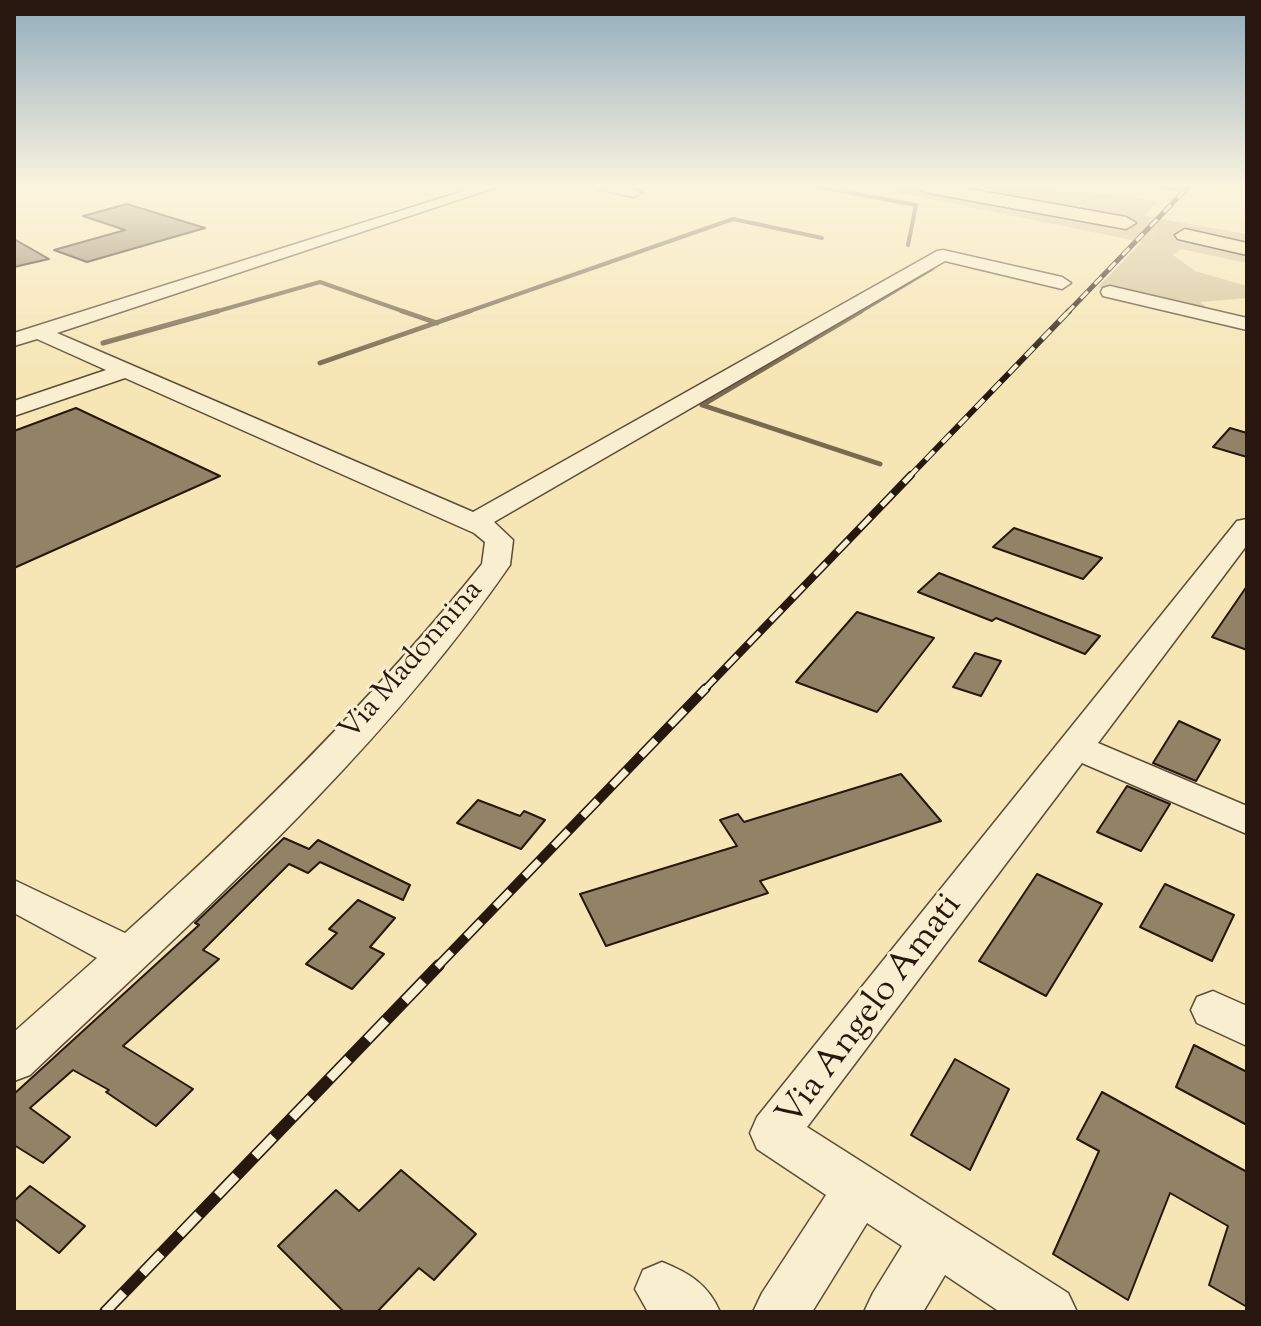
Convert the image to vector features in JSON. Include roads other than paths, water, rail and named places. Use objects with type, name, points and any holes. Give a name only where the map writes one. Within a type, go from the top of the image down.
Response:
[{"type":"street","points":[[26,336],[300,248]]},
{"type":"street","points":[[475,522],[943,255],[1062,283]]},
{"type":"street","points":[[1110,292],[1247,324]]},
{"type":"street","name":"Via Madonnina","points":[[14,1061],[129,955],[329,760],[450,627],[496,565],[499,552],[499,540],[494,533],[475,522],[124,371],[26,336]]},
{"type":"street","points":[[14,409],[124,371]]},
{"type":"street","points":[[1247,527],[1076,747],[1247,821]]},
{"type":"street","name":"Via Angelo Amati","points":[[1049,1312],[774,1133],[1076,747]]},
{"type":"street","points":[[14,895],[129,955]]},
{"type":"street","points":[[785,1310],[859,1189]]},
{"type":"street","points":[[892,1312],[957,1252]]},
{"type":"waterway","points":[[464,313],[650,248]]},
{"type":"waterway","points":[[858,313],[933,268]]},
{"type":"waterway","points":[[211,313],[320,282],[408,313]]},
{"type":"waterway","points":[[103,343],[218,311]]},
{"type":"waterway","points":[[402,311],[436,323]]},
{"type":"waterway","points":[[436,323],[470,311]]},
{"type":"waterway","points":[[861,311],[702,405],[880,464]]},
{"type":"waterway","points":[[320,363],[436,323]]},
{"type":"railway","points":[[1067,313],[1130,248]]},
{"type":"railway","points":[[909,477],[1069,311]]},
{"type":"railway","points":[[704,690],[911,475]]},
{"type":"railway","points":[[437,967],[706,688]]},
{"type":"railway","points":[[105,1312],[439,965]]}]
